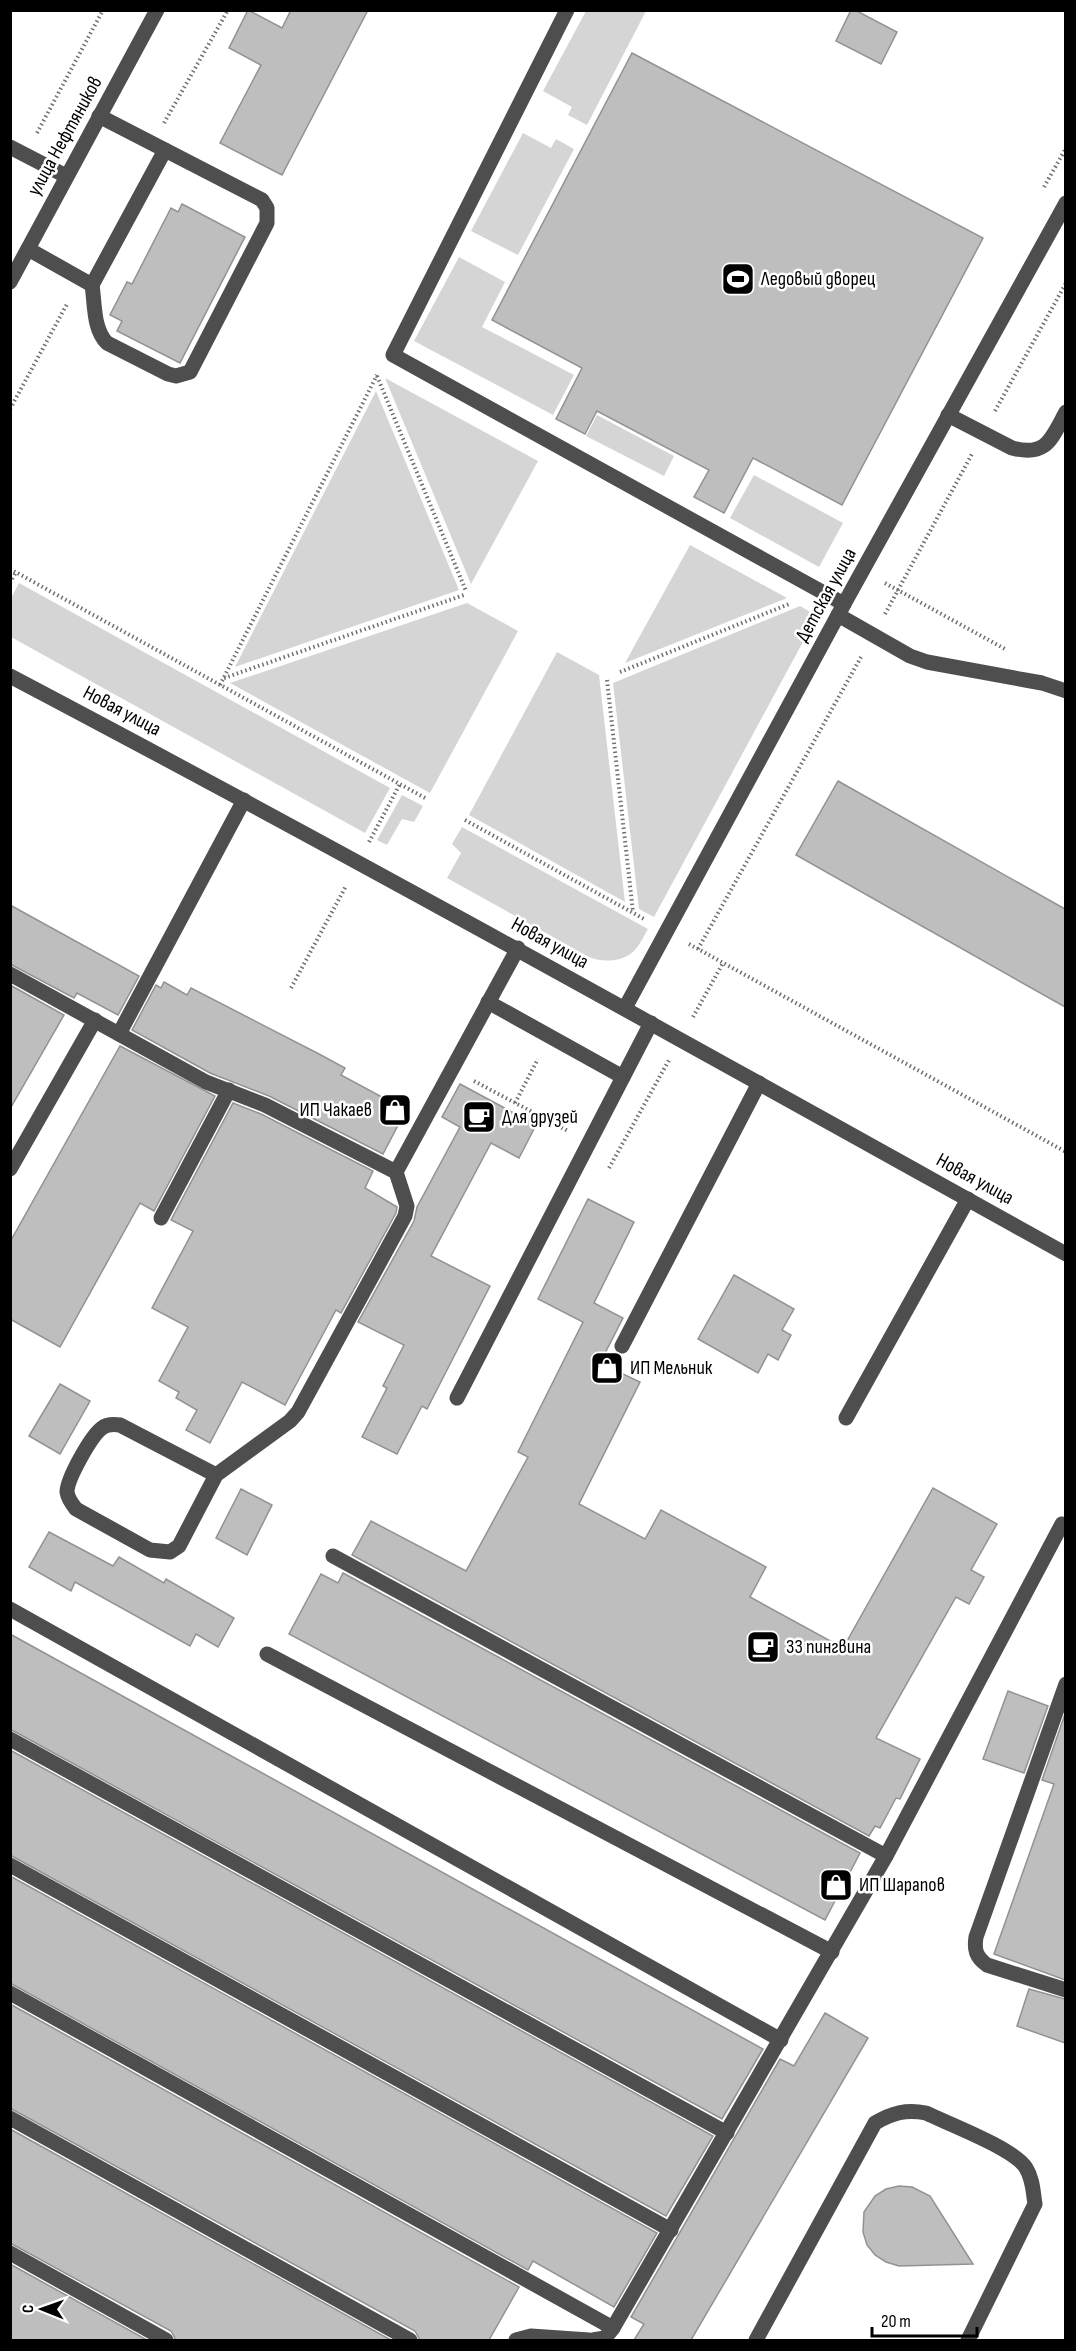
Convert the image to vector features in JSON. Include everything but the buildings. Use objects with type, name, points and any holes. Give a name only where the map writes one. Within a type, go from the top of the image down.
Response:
[{"type":"street","name":"улица Нефтяников","points":[[10,282],[157,10]]},
{"type":"street","points":[[567,10],[393,355],[821,591],[841,609],[910,656],[927,662],[1042,683],[1065,691]]},
{"type":"street","points":[[99,116],[165,150],[262,200],[267,208],[267,223],[190,372],[177,376],[168,374],[107,343],[101,337],[92,285],[165,150]]},
{"type":"street","points":[[10,147],[66,176]]},
{"type":"street","name":"Детская улица","points":[[625,1008],[841,609],[1065,203]]},
{"type":"street","points":[[28,249],[92,285]]},
{"type":"street","points":[[948,415],[1012,448],[1036,451],[1048,445],[1065,412]]},
{"type":"street","name":"Новая улица","points":[[10,676],[518,948],[1065,1254]]},
{"type":"street","points":[[119,1034],[244,800]]},
{"type":"street","points":[[396,1172],[518,948]]},
{"type":"street","points":[[10,974],[206,1082],[265,1105],[396,1172],[407,1206],[405,1216],[298,1412],[290,1421],[216,1474],[179,1546],[170,1552],[150,1550],[76,1509],[69,1500],[67,1491],[69,1480],[95,1435],[103,1427],[111,1424],[120,1425],[216,1474]]},
{"type":"street","points":[[488,1002],[623,1077]]},
{"type":"street","points":[[10,1168],[95,1020]]},
{"type":"street","points":[[458,1398],[651,1023]]},
{"type":"street","points":[[622,1346],[759,1083]]},
{"type":"street","points":[[161,1218],[229,1090]]},
{"type":"street","points":[[846,1418],[968,1199]]},
{"type":"street","points":[[516,2340],[531,2336],[591,2340],[605,2338],[613,2328],[782,2040],[886,1856],[1064,1523]]},
{"type":"street","points":[[333,1556],[886,1856]]},
{"type":"street","points":[[10,1609],[782,2040]]},
{"type":"street","points":[[267,1654],[832,1952]]},
{"type":"street","points":[[1065,1684],[976,1937],[975,1948],[980,1960],[987,1965],[1065,1990]]},
{"type":"street","points":[[10,1739],[727,2133]]},
{"type":"street","points":[[10,1865],[671,2230]]},
{"type":"street","points":[[10,1993],[613,2328]]},
{"type":"street","points":[[756,2340],[874,2123],[891,2114],[912,2110],[926,2113],[1016,2155],[1026,2168],[1033,2185],[1035,2204],[968,2340]]},
{"type":"street","points":[[10,2118],[410,2340]]},
{"type":"street","points":[[10,2253],[166,2340]]},
{"type":"path","points":[[25,155],[103,10]]},
{"type":"path","points":[[1039,197],[1065,148]]},
{"type":"path","points":[[220,685],[377,375],[393,355]]},
{"type":"path","points":[[223,678],[465,593],[377,375]]},
{"type":"path","points":[[10,569],[427,799]]},
{"type":"path","points":[[863,570],[1006,650]]},
{"type":"path","points":[[10,583],[16,572]]},
{"type":"path","points":[[620,672],[821,591]]},
{"type":"path","points":[[607,680],[633,913]]},
{"type":"path","points":[[465,820],[1065,1152]]},
{"type":"path","points":[[609,1168],[723,963]]},
{"type":"path","points":[[515,1103],[550,1037]]},
{"type":"path","points":[[452,1069],[615,1157]]},
{"type":"shaded area","points":[[586,11],[646,11],[587,125],[568,115],[572,107],[543,91]]},
{"type":"shaded area","points":[[523,133],[551,148],[556,139],[574,149],[518,255],[471,231]]},
{"type":"shaded area","points":[[459,257],[505,282],[482,327],[574,375],[553,415],[414,341]]},
{"type":"shaded area","points":[[385,378],[538,461],[471,584]]},
{"type":"shaded area","points":[[376,391],[459,590],[235,667]]},
{"type":"shaded area","points":[[597,415],[674,456],[664,476],[586,436]]},
{"type":"shaded area","points":[[754,475],[843,523],[819,567],[730,518]]},
{"type":"shaded area","points":[[690,545],[787,598],[625,663]]},
{"type":"shaded area","points":[[19,583],[390,788],[365,833],[11,637],[11,598]]},
{"type":"shaded area","points":[[467,603],[518,631],[430,793],[230,683]]},
{"type":"shaded area","points":[[800,606],[817,616],[654,917],[639,909],[613,683]]},
{"type":"shaded area","points":[[557,652],[599,675],[625,902],[469,815]]},
{"type":"shaded area","points":[[402,795],[423,806],[414,822],[402,819],[387,845],[377,840]]},
{"type":"shaded area","points":[[462,827],[648,929],[639,945],[630,954],[619,959],[607,961],[589,957],[447,878],[461,853],[452,844]]},
{"type":"place","name":"Ледовый дворец","points":[[738,279]]},
{"type":"place","name":"ИП Чакаев","points":[[395,1110]]},
{"type":"place","name":"Для друзей","points":[[479,1117]]},
{"type":"place","name":"ИП Мельник","points":[[607,1368]]},
{"type":"place","name":"33 пингвина","points":[[763,1647]]},
{"type":"place","name":"ИП Шарапов","points":[[836,1885]]}]
